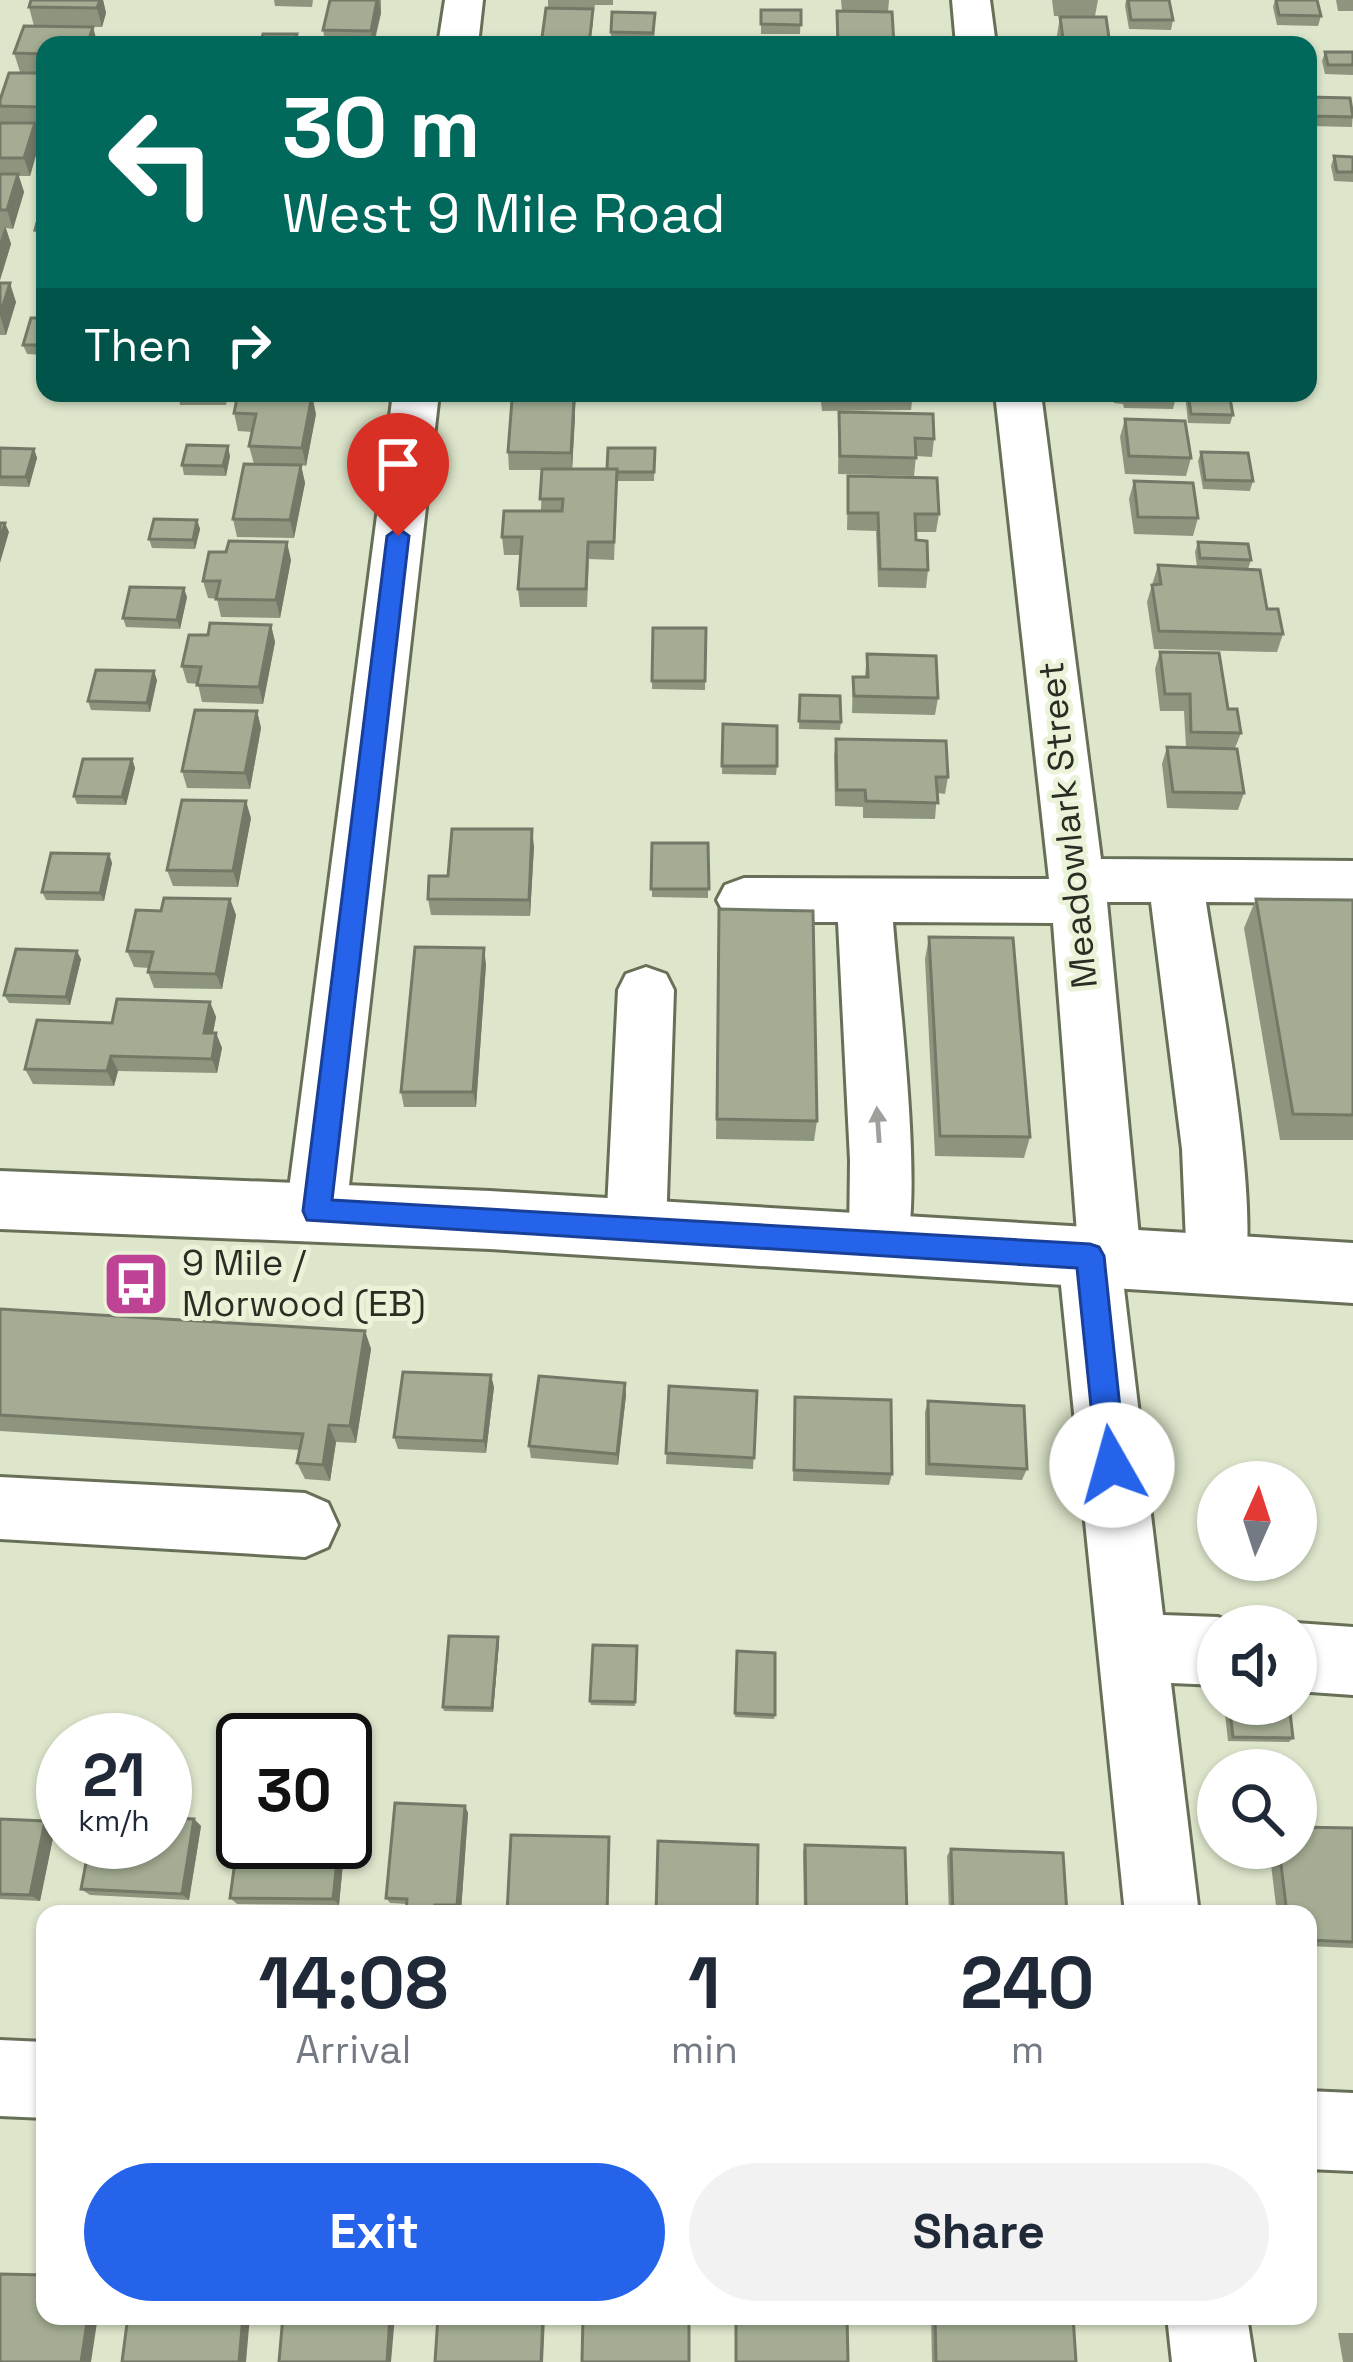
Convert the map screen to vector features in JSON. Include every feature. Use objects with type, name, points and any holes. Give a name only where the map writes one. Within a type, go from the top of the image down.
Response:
[{"type":"main road","points":[[0,1200],[316,1211],[1353,1274]]},
{"type":"street","points":[[459,36],[464,0]]},
{"type":"street","points":[[970,0],[975,36]]},
{"type":"street","points":[[316,1211],[415,402]]},
{"type":"street","name":"Meadowlark Street","points":[[1019,402],[1078,891],[1100,1257],[1132,1648],[1161,1905]]},
{"type":"street","points":[[1176,881],[1212,1149],[1218,1265]]},
{"type":"street","points":[[744,900],[1078,891],[1176,881],[1353,882]]},
{"type":"street","points":[[864,899],[880,1242]]},
{"type":"street","points":[[636,1229],[646,990]]},
{"type":"street","points":[[0,1508],[304,1526]]},
{"type":"street","points":[[1132,1648],[1197,1650]]},
{"type":"street","points":[[1317,1658],[1353,1660]]},
{"type":"street","points":[[0,2078],[36,2080]]},
{"type":"street","points":[[1317,2130],[1353,2132]]},
{"type":"street","points":[[1209,2325],[1213,2362]]},
{"type":"building","points":[[31,0],[100,0],[97,8],[29,7]]},
{"type":"building","points":[[330,0],[377,0],[371,31],[323,30]]},
{"type":"building","points":[[1128,0],[1169,0],[1173,20],[1131,20]]},
{"type":"building","points":[[1276,0],[1317,0],[1321,16],[1279,15]]},
{"type":"building","points":[[546,8],[593,9],[590,36],[542,36]]},
{"type":"building","points":[[761,10],[801,10],[801,25],[761,24]]},
{"type":"building","points":[[837,11],[892,12],[893,36],[838,36]]},
{"type":"building","points":[[612,12],[655,13],[653,33],[611,32]]},
{"type":"building","points":[[1060,17],[1106,17],[1109,36],[1063,36]]},
{"type":"building","points":[[24,26],[93,27],[90,36],[36,36],[36,54],[14,53]]},
{"type":"building","points":[[1325,52],[1353,52],[1353,65],[1328,65]]},
{"type":"building","points":[[9,73],[36,73],[36,107],[0,106]]},
{"type":"building","points":[[1317,97],[1350,98],[1353,117],[1317,116]]},
{"type":"building","points":[[0,123],[35,123],[24,158],[0,158]]},
{"type":"building","points":[[1334,156],[1353,157],[1353,172],[1337,172]]},
{"type":"building","points":[[0,174],[18,174],[7,210],[0,210]]},
{"type":"building","points":[[0,283],[10,283],[0,315]]},
{"type":"building","points":[[31,318],[36,318],[36,345],[23,345]]},
{"type":"building","points":[[236,402],[311,402],[302,448],[249,446],[256,414],[234,413]]},
{"type":"building","points":[[512,402],[574,402],[571,453],[508,452]]},
{"type":"building","points":[[1189,402],[1231,402],[1233,415],[1191,414]]},
{"type":"building","points":[[839,412],[933,414],[934,439],[915,438],[916,458],[840,456]]},
{"type":"building","points":[[1125,419],[1185,421],[1191,458],[1129,456]]},
{"type":"building","points":[[187,445],[228,446],[223,466],[182,465]]},
{"type":"building","points":[[0,448],[34,449],[26,477],[0,477]]},
{"type":"building","points":[[608,448],[655,448],[654,472],[607,469]]},
{"type":"building","points":[[1201,452],[1248,453],[1253,481],[1205,480]]},
{"type":"building","points":[[244,464],[301,465],[290,520],[233,519]]},
{"type":"building","points":[[542,469],[617,469],[614,542],[588,542],[586,589],[518,589],[522,537],[502,537],[504,511],[562,511],[563,499],[540,499]]},
{"type":"building","points":[[848,476],[937,478],[939,514],[915,514],[916,540],[927,541],[928,570],[880,569],[878,513],[848,513]]},
{"type":"building","points":[[1134,481],[1193,483],[1198,518],[1138,517]]},
{"type":"building","points":[[154,519],[197,520],[193,540],[149,539]]},
{"type":"building","points":[[229,541],[287,542],[276,600],[216,599],[220,581],[203,581],[209,552],[226,552]]},
{"type":"building","points":[[1198,542],[1248,544],[1251,560],[1200,558]]},
{"type":"building","points":[[1158,565],[1260,570],[1267,609],[1278,609],[1283,634],[1159,631],[1152,585],[1161,584]]},
{"type":"building","points":[[130,587],[184,588],[177,620],[123,618]]},
{"type":"building","points":[[210,623],[271,625],[259,687],[197,685],[201,667],[182,666],[189,635],[208,635]]},
{"type":"building","points":[[653,628],[706,628],[705,681],[652,681]]},
{"type":"building","points":[[1160,652],[1219,653],[1228,709],[1237,709],[1241,733],[1191,732],[1190,694],[1165,694]]},
{"type":"building","points":[[867,654],[936,656],[938,698],[854,696],[853,677],[868,677]]},
{"type":"building","points":[[96,670],[154,671],[147,703],[88,701]]},
{"type":"building","points":[[800,695],[840,696],[841,722],[799,721]]},
{"type":"building","points":[[195,710],[257,711],[245,773],[182,771]]},
{"type":"building","points":[[723,724],[777,726],[777,766],[722,766]]},
{"type":"building","points":[[836,739],[946,741],[948,777],[936,777],[938,803],[866,801],[865,790],[837,790]]},
{"type":"building","points":[[1167,747],[1237,749],[1244,793],[1173,792]]},
{"type":"building","points":[[83,759],[132,759],[122,797],[74,796]]},
{"type":"building","points":[[182,800],[246,801],[233,871],[167,870]]},
{"type":"building","points":[[452,829],[532,829],[529,900],[428,899],[429,876],[448,876]]},
{"type":"building","points":[[652,843],[708,843],[709,889],[651,889]]},
{"type":"building","points":[[51,853],[109,854],[100,893],[42,892]]},
{"type":"building","points":[[164,898],[230,899],[216,974],[148,972],[153,952],[127,951],[136,910],[161,911]]},
{"type":"building","points":[[1256,899],[1353,900],[1353,1115],[1293,1114]]},
{"type":"building","points":[[719,909],[813,911],[817,1121],[717,1119]]},
{"type":"building","points":[[929,937],[1013,938],[1030,1137],[940,1136]]},
{"type":"building","points":[[415,947],[484,948],[473,1092],[401,1092]]},
{"type":"building","points":[[16,949],[77,951],[66,997],[4,995]]},
{"type":"building","points":[[117,999],[210,1002],[204,1033],[216,1033],[212,1059],[111,1056],[107,1071],[25,1069],[37,1020],[112,1023]]},
{"type":"building","points":[[0,1309],[365,1331],[350,1426],[329,1425],[323,1465],[297,1463],[303,1434],[0,1415]]},
{"type":"building","points":[[403,1372],[491,1375],[484,1441],[394,1437]]},
{"type":"building","points":[[539,1376],[625,1383],[617,1454],[529,1446]]},
{"type":"building","points":[[669,1386],[757,1391],[754,1458],[666,1453]]},
{"type":"building","points":[[795,1397],[891,1400],[892,1474],[794,1470]]},
{"type":"building","points":[[928,1401],[1024,1406],[1027,1469],[929,1464]]},
{"type":"building","points":[[449,1636],[498,1637],[492,1708],[443,1707]]},
{"type":"building","points":[[593,1645],[637,1646],[635,1702],[590,1701]]},
{"type":"building","points":[[737,1651],[775,1653],[775,1715],[735,1713]]},
{"type":"building","points":[[1232,1725],[1291,1725],[1293,1738],[1233,1737]]},
{"type":"building","points":[[395,1803],[465,1806],[457,1905],[407,1905],[407,1899],[386,1898]]},
{"type":"building","points":[[0,1819],[36,1821],[36,1865],[30,1895],[0,1894]]},
{"type":"building","points":[[1317,1827],[1353,1828],[1353,1942],[1317,1940],[1317,1905],[1286,1905],[1282,1869],[1317,1869]]},
{"type":"building","points":[[511,1835],[609,1837],[607,1905],[507,1905]]},
{"type":"building","points":[[658,1841],[758,1845],[757,1905],[656,1905]]},
{"type":"building","points":[[805,1845],[905,1848],[907,1905],[806,1905]]},
{"type":"building","points":[[951,1849],[1063,1853],[1066,1905],[953,1905]]},
{"type":"building","points":[[85,1869],[186,1869],[182,1894],[81,1889]]},
{"type":"building","points":[[234,1869],[336,1869],[333,1899],[230,1898]]},
{"type":"building","points":[[0,2274],[36,2275],[36,2325],[87,2325],[81,2362],[0,2362]]},
{"type":"building","points":[[127,2325],[242,2325],[239,2362],[122,2362]]},
{"type":"building","points":[[282,2325],[389,2325],[387,2362],[279,2362]]},
{"type":"building","points":[[437,2325],[543,2325],[541,2362],[435,2362]]},
{"type":"building","points":[[583,2325],[689,2325],[689,2362],[582,2362]]},
{"type":"building","points":[[736,2325],[847,2325],[848,2362],[736,2362]]},
{"type":"building","points":[[935,2325],[1074,2325],[1076,2362],[936,2362]]},
{"type":"place","name":"9 Mile / Morwood (EB)","points":[[136,1284]]},
{"type":"route","points":[[398,536],[316,1211],[1090,1256],[1112,1465]]}]
